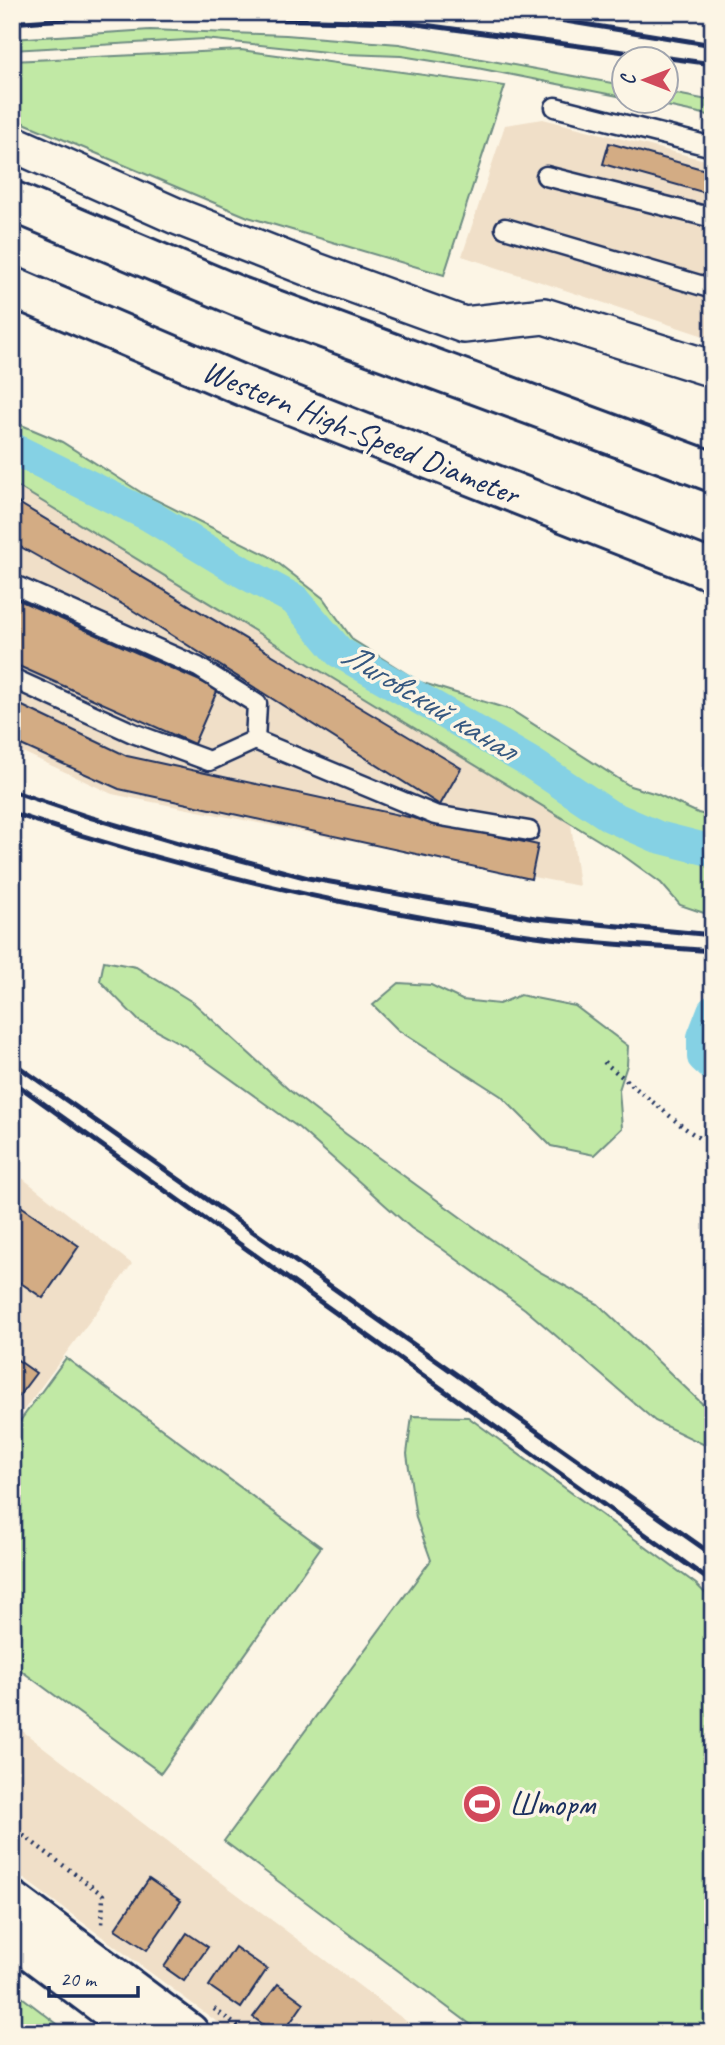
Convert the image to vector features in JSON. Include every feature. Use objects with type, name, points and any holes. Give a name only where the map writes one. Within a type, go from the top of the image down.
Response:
[{"type":"main road","points":[[12,201],[240,297],[713,472]]},
{"type":"main road","name":"Western High-Speed Diameter","points":[[12,287],[232,381],[713,571]]},
{"type":"main road","points":[[12,1901],[201,2021]]},
{"type":"main road","points":[[15,1941],[141,2033]]},
{"type":"street","points":[[12,143],[176,216],[464,325],[544,316],[713,369]]},
{"type":"lane","points":[[555,107],[713,147]]},
{"type":"lane","points":[[546,176],[713,218]]},
{"type":"lane","points":[[505,228],[713,289]]},
{"type":"lane","points":[[12,584],[198,667],[257,704],[255,740]]},
{"type":"lane","points":[[12,678],[134,733],[209,761],[255,740],[435,815],[529,831]]},
{"type":"path","points":[[604,1062],[682,1126],[713,1147]]},
{"type":"path","points":[[12,1827],[103,1895],[102,1927]]},
{"type":"path","points":[[201,2021],[247,2033]]},
{"type":"shaded area","points":[[543,119],[713,162],[713,339],[462,256],[505,125]]},
{"type":"shaded area","points":[[12,483],[571,824],[579,886],[112,794],[12,747]]},
{"type":"shaded area","points":[[12,1170],[132,1264],[12,1426]]},
{"type":"shaded area","points":[[12,1723],[422,2033],[232,2033],[12,1870]]},
{"type":"green space","points":[[150,30],[286,35],[399,44],[610,83],[610,94],[401,56],[345,54],[205,39],[12,50],[12,39]]},
{"type":"green space","points":[[241,50],[505,86],[444,275],[248,217],[12,118],[12,61]]},
{"type":"green space","points":[[680,95],[713,101],[713,116],[680,109]]},
{"type":"green space","points":[[12,421],[62,442],[142,493],[269,556],[323,598],[353,640],[420,682],[511,710],[630,786],[713,817],[713,916],[680,905],[661,883],[621,854],[12,483]]},
{"type":"green space","points":[[104,961],[136,967],[194,1003],[289,1090],[346,1134],[540,1272],[598,1304],[713,1414],[713,1449],[655,1421],[525,1309],[411,1228],[299,1128],[185,1046],[139,1021],[100,981]]},
{"type":"green space","points":[[399,983],[431,985],[462,1000],[499,1004],[520,995],[575,1006],[628,1046],[627,1065],[619,1090],[622,1128],[594,1155],[551,1146],[501,1096],[398,1030],[373,1005]]},
{"type":"green space","points":[[66,1358],[321,1547],[161,1773],[12,1664],[12,1432]]},
{"type":"green space","name":"Шторм","points":[[412,1416],[468,1417],[696,1584],[713,1601],[713,2033],[482,2033],[224,1841],[431,1560],[416,1518],[407,1454]]},
{"type":"green space","points":[[12,1990],[14,1991],[69,2033],[12,2033]]},
{"type":"building","points":[[609,143],[713,172],[713,195],[603,164]]},
{"type":"building","points":[[12,499],[461,768],[440,805],[129,608],[12,542]]},
{"type":"building","points":[[12,597],[218,689],[194,744],[12,663]]},
{"type":"building","points":[[12,701],[127,756],[538,845],[531,879],[119,789],[12,741]]},
{"type":"building","points":[[12,1200],[79,1246],[43,1298],[12,1277]]},
{"type":"building","points":[[12,1356],[36,1373],[12,1405]]},
{"type":"building","points":[[149,1879],[181,1901],[147,1950],[115,1929]]},
{"type":"building","points":[[187,1933],[208,1947],[184,1981],[164,1967]]},
{"type":"building","points":[[235,1947],[267,1969],[241,2008],[209,1986]]},
{"type":"building","points":[[278,1984],[304,2003],[283,2033],[275,2033],[253,2017]]},
{"type":"waterway","name":"Лиговский канал","points":[[12,448],[150,516],[295,600],[339,652],[531,763],[610,816],[658,837],[713,851]]},
{"type":"waterway","name":"Лиговский канал","points":[[713,1011],[703,1037],[703,1057],[713,1066]]},
{"type":"railway","points":[[510,12],[713,45]]},
{"type":"railway","points":[[12,23],[114,15],[402,22],[713,64]]},
{"type":"railway","points":[[12,791],[89,817],[308,878],[535,918],[713,935]]},
{"type":"railway","points":[[12,813],[75,834],[203,870],[397,913],[551,938],[713,951]]},
{"type":"railway","points":[[12,1062],[713,1555]]},
{"type":"railway","points":[[12,1081],[713,1583]]},
{"type":"place","name":"Шторм","points":[[482,1804]]}]
